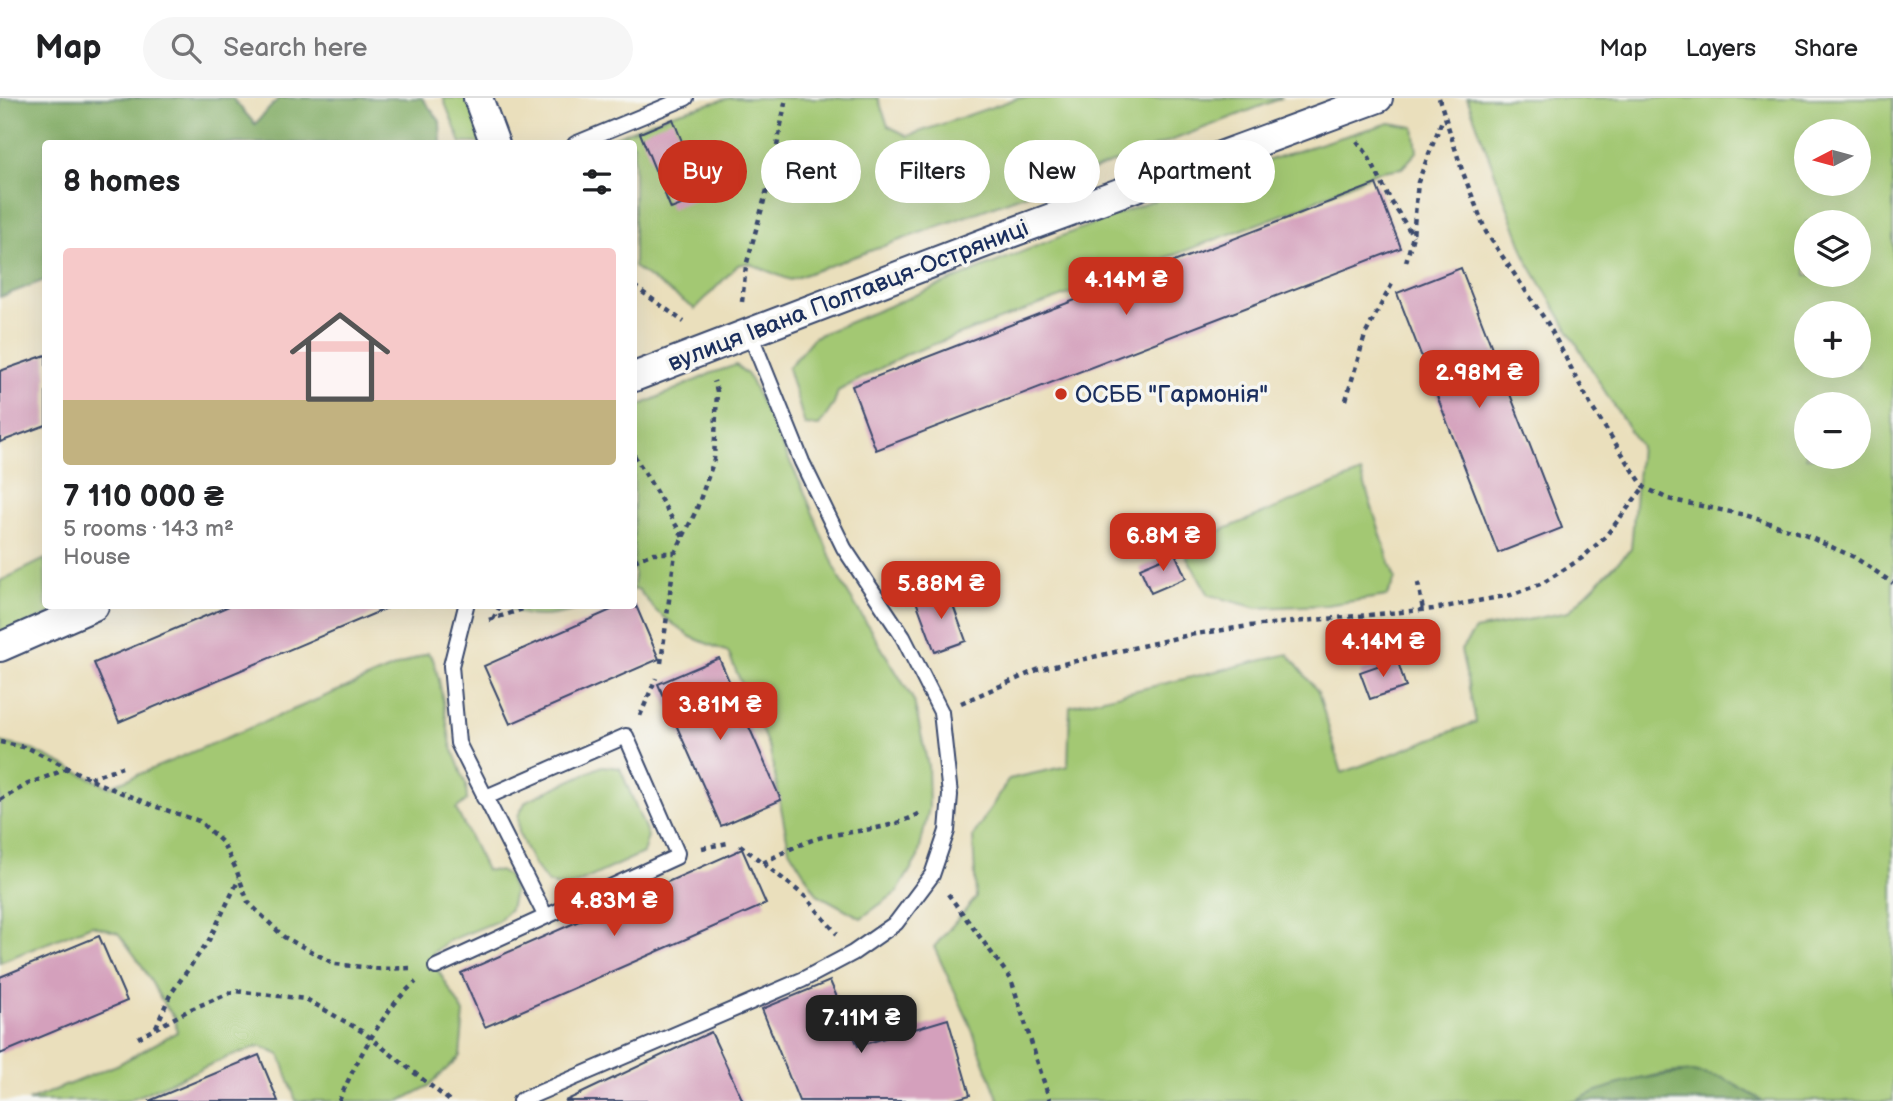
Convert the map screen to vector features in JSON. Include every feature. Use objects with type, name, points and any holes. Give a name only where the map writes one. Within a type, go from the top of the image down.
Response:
[{"type":"street","points":[[478,98],[494,140]]},
{"type":"street","name":"вулиця Івана Полтавця-Остряниці","points":[[637,375],[745,321],[1378,98]]},
{"type":"street","points":[[0,647],[87,609]]},
{"type":"lane","points":[[585,140],[686,98]]},
{"type":"lane","points":[[520,1101],[802,980],[853,953],[896,923],[932,875],[947,831],[950,795],[941,712],[903,637],[844,548],[802,462],[745,321]]},
{"type":"lane","points":[[464,613],[451,666],[458,743],[545,915]]},
{"type":"lane","points":[[436,967],[676,857],[677,853],[628,739],[623,736],[484,798]]},
{"type":"path","points":[[745,321],[746,266],[773,168],[786,98]]},
{"type":"path","points":[[1439,98],[1443,117],[1486,232],[1548,324],[1591,406],[1644,487],[1668,499],[1745,515],[1800,533],[1854,557],[1893,583]]},
{"type":"path","points":[[1337,113],[1367,154],[1413,236]]},
{"type":"path","points":[[1406,261],[1413,236],[1418,182],[1443,117]]},
{"type":"path","points":[[1346,400],[1364,335],[1393,282]]},
{"type":"path","points":[[637,288],[694,330]]},
{"type":"path","points":[[661,663],[675,553],[696,511],[714,460],[717,391],[712,373]]},
{"type":"path","points":[[637,460],[683,537]]},
{"type":"path","points":[[941,712],[1037,670],[1189,635],[1250,626],[1423,611],[1511,596],[1543,583],[1582,558],[1605,537],[1644,487]]},
{"type":"path","points":[[637,560],[653,553],[675,553]]},
{"type":"path","points":[[1418,583],[1423,611]]},
{"type":"path","points":[[493,620],[498,609]]},
{"type":"path","points":[[464,613],[493,620],[523,609]]},
{"type":"path","points":[[628,739],[656,678]]},
{"type":"path","points":[[0,742],[28,748],[154,806],[199,821],[222,842],[248,902],[284,937],[335,964],[380,969],[436,967]]},
{"type":"path","points":[[89,778],[122,767]]},
{"type":"path","points":[[0,800],[28,784],[69,768]]},
{"type":"path","points":[[763,863],[789,849],[821,837],[865,831],[913,818],[950,795]]},
{"type":"path","points":[[740,845],[806,897],[853,953]]},
{"type":"path","points":[[932,875],[971,922],[1011,979],[1050,1101]]},
{"type":"path","points":[[155,1029],[170,995],[209,940],[239,878]]},
{"type":"path","points":[[339,1101],[371,1039],[401,994],[436,967]]},
{"type":"path","points":[[138,1038],[191,1009],[235,991],[306,999],[363,1032],[450,1101]]},
{"type":"green space","points":[[0,98],[232,98],[255,124],[279,98],[422,98],[440,121],[441,140],[42,140],[42,281],[0,297]]},
{"type":"green space","points":[[443,98],[467,98],[482,140],[460,140]]},
{"type":"green space","points":[[730,98],[878,98],[888,126],[908,136],[1018,98],[1282,98],[1173,140],[1114,140],[1114,162],[1100,168],[1100,140],[1004,140],[1004,202],[790,280],[748,263],[738,265],[695,309],[637,269],[637,140],[608,140],[668,115]]},
{"type":"green space","points":[[1467,98],[1893,98],[1893,1101],[1763,1101],[1719,1079],[1700,1073],[1681,1072],[1633,1081],[1576,1101],[999,1101],[969,1022],[934,947],[976,898],[973,836],[1009,779],[1068,766],[1070,706],[1288,654],[1318,692],[1342,773],[1476,722],[1461,650],[1475,630],[1568,612],[1631,549],[1640,446],[1528,262]]},
{"type":"green space","points":[[1390,123],[1414,127],[1417,152],[1402,168],[1376,172],[1300,208],[905,355],[838,391],[834,404],[819,426],[805,425],[788,368],[814,337],[1147,203],[1275,203],[1275,158]]},
{"type":"green space","points":[[736,365],[748,375],[804,491],[840,580],[914,701],[928,766],[929,808],[918,857],[897,892],[861,918],[817,894],[789,849],[770,750],[728,652],[691,637],[656,611],[637,589],[637,407]]},
{"type":"green space","points":[[1361,473],[1395,579],[1387,596],[1326,605],[1257,608],[1209,595],[1181,547]]},
{"type":"green space","points":[[42,560],[42,609],[61,609],[0,637],[0,581]]},
{"type":"green space","points":[[512,609],[577,609],[547,616],[526,615]]},
{"type":"green space","points":[[428,653],[433,659],[439,680],[451,745],[466,785],[467,800],[456,809],[486,870],[499,871],[508,876],[514,892],[510,909],[498,921],[448,941],[433,953],[436,967],[464,1013],[460,1056],[429,1086],[400,1101],[296,1101],[280,1055],[260,1046],[127,1101],[28,1101],[119,1064],[177,1032],[175,1018],[118,933],[92,925],[0,962],[0,742],[28,748],[109,787]]},
{"type":"green space","points":[[602,766],[620,768],[648,836],[643,853],[567,888],[548,883],[534,865],[519,834],[518,816],[526,801]]},
{"type":"green space","points":[[1692,1072],[1723,1078],[1763,1101],[1576,1101],[1603,1089],[1632,1081]]},
{"type":"building","points":[[673,119],[681,140],[658,140],[658,177],[640,133]]},
{"type":"building","points":[[1376,184],[1401,248],[876,450],[852,386]]},
{"type":"building","points":[[669,203],[686,203],[671,209]]},
{"type":"building","points":[[1461,268],[1562,528],[1498,553],[1397,293]]},
{"type":"building","points":[[42,356],[42,426],[0,442],[0,371]]},
{"type":"building","points":[[1175,553],[1186,578],[1151,593],[1140,568]]},
{"type":"building","points":[[947,589],[966,641],[935,652],[916,601]]},
{"type":"building","points":[[637,608],[659,659],[510,724],[484,666],[613,609]]},
{"type":"building","points":[[222,609],[385,609],[119,722],[94,663]]},
{"type":"building","points":[[719,658],[781,800],[721,826],[658,684]]},
{"type":"building","points":[[1397,659],[1406,687],[1370,699],[1360,672]]},
{"type":"building","points":[[742,849],[766,904],[485,1027],[461,973]]},
{"type":"building","points":[[99,936],[127,1001],[0,1054],[0,977]]},
{"type":"building","points":[[830,981],[858,1046],[948,1019],[970,1095],[949,1101],[799,1101],[762,1009]]},
{"type":"building","points":[[711,1032],[743,1101],[565,1101]]},
{"type":"building","points":[[259,1055],[278,1101],[149,1101]]},
{"type":"place","name":"ОСББ \"Гармонія\"","points":[[1061,394]]}]
